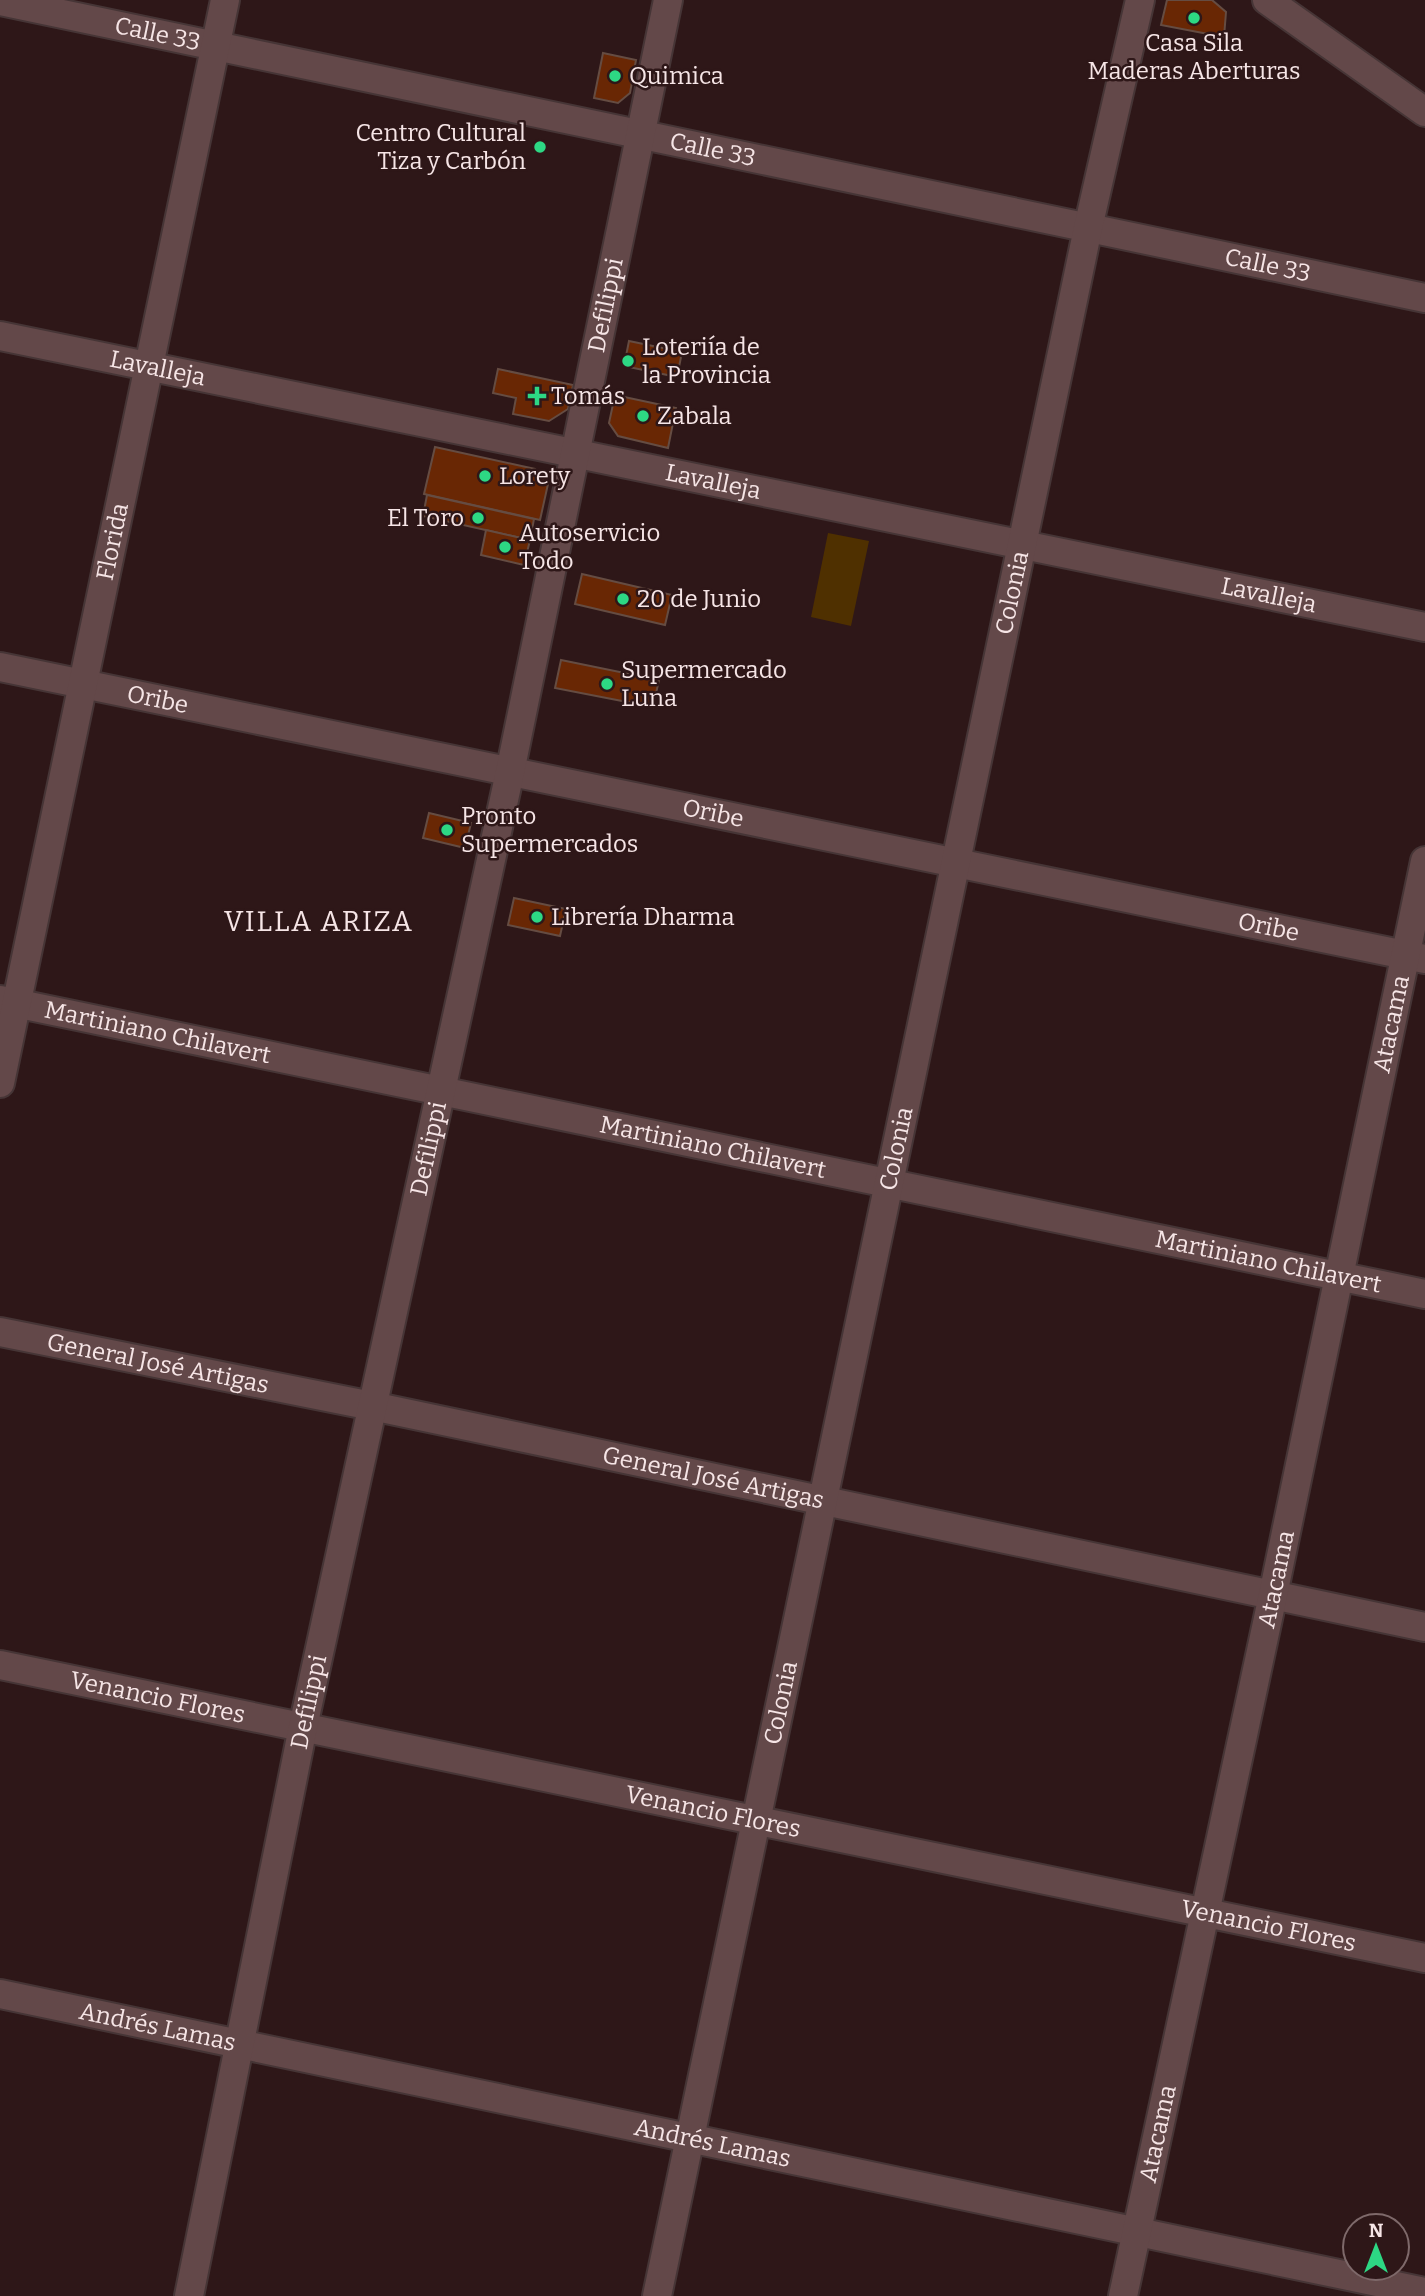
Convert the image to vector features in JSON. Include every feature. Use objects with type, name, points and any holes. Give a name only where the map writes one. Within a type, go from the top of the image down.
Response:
[{"type":"street","name":"Florida","points":[[0,1083],[8,1002],[84,683],[151,369],[225,0]]},
{"type":"street","name":"Defilippi","points":[[189,2296],[242,2044],[303,1727],[510,772],[668,0]]},
{"type":"street","name":"Colonia","points":[[657,2296],[825,1502],[1088,228],[1140,0]]},
{"type":"street","points":[[1267,0],[1425,112]]},
{"type":"street","name":"Calle 33","points":[[0,1],[1425,298]]},
{"type":"street","name":"Lavalleja","points":[[0,336],[151,369],[576,452],[1425,627]]},
{"type":"street","name":"Oribe","points":[[0,667],[1415,957]]},
{"type":"street","name":"Atacama","points":[[1123,2296],[1339,1277],[1415,957],[1425,861]]},
{"type":"street","name":"Martiniano Chilavert","points":[[8,1002],[442,1090],[890,1186],[1425,1294]]},
{"type":"street","name":"General José Artigas","points":[[0,1332],[372,1406],[1425,1627]]},
{"type":"street","name":"Venancio Flores","points":[[0,1665],[1425,1958]]},
{"type":"street","name":"Andrés Lamas","points":[[0,1994],[1425,2292]]},
{"type":"shaded area","points":[[828,533],[869,541],[851,626],[811,617]]},
{"type":"building","name":"Casa Sila Maderas Aberturas","points":[[1167,0],[1212,0],[1226,12],[1224,37],[1161,25]]},
{"type":"building","name":"Quimica","points":[[603,53],[636,60],[630,93],[618,103],[594,98]]},
{"type":"building","points":[[629,341],[682,352],[677,377],[624,366]]},
{"type":"building","name":"Tomás","points":[[498,369],[573,385],[568,409],[549,421],[513,414],[516,398],[493,393]]},
{"type":"building","name":"Zabala","points":[[615,395],[676,408],[668,448],[618,436],[609,423]]},
{"type":"building","name":"Lorety","points":[[435,447],[535,469],[548,484],[540,520],[424,494]]},
{"type":"building","name":"El Toro","points":[[427,495],[534,519],[530,540],[423,516]]},
{"type":"building","name":"Autoservicio Todo","points":[[486,530],[530,540],[524,565],[481,555]]},
{"type":"building","name":"20 de Junio","points":[[582,574],[672,595],[665,625],[575,604]]},
{"type":"building","name":"Supermercado Luna","points":[[561,660],[659,680],[653,707],[555,688]]},
{"type":"building","name":"Pronto Supermercados","points":[[429,813],[471,823],[465,848],[423,838]]},
{"type":"building","name":"Librería Dharma","points":[[514,898],[566,909],[560,936],[508,925]]},
{"type":"place","name":"Casa Sila Maderas Aberturas","points":[[1194,18]]},
{"type":"place","name":"Quimica","points":[[615,76]]},
{"type":"place","name":"Centro Cultural Tiza y Carbón","points":[[540,147]]},
{"type":"place","name":"Loteriía de la Provincia","points":[[628,361]]},
{"type":"place","name":"Tomás","points":[[537,396]]},
{"type":"place","name":"Zabala","points":[[643,416]]},
{"type":"place","name":"Lorety","points":[[485,476]]},
{"type":"place","name":"El Toro","points":[[478,518]]},
{"type":"place","name":"Autoservicio Todo","points":[[505,547]]},
{"type":"place","name":"20 de Junio","points":[[623,599]]},
{"type":"place","name":"Supermercado Luna","points":[[607,684]]},
{"type":"place","name":"Pronto Supermercados","points":[[447,830]]},
{"type":"place","name":"Librería Dharma","points":[[537,917]]},
{"type":"district","name":"VILLA ARIZA","points":[[319,921]]}]
